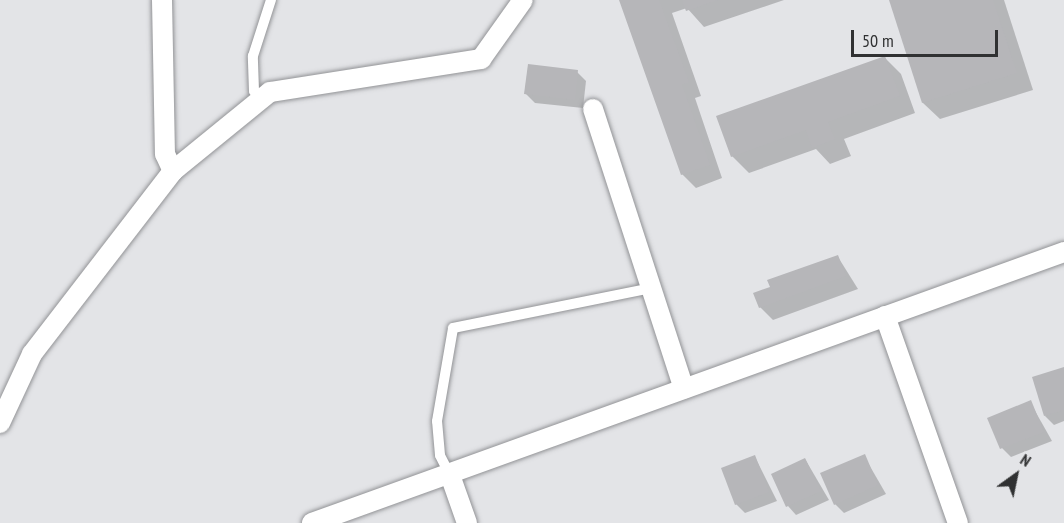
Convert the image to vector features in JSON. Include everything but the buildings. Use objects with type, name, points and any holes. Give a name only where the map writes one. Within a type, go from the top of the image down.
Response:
[{"type":"street","points":[[162,0],[165,154],[173,171]]},
{"type":"street","points":[[0,423],[32,354],[173,171],[281,86],[481,59],[498,42],[523,0]]},
{"type":"street","points":[[593,109],[684,389]]},
{"type":"street","points":[[312,523],[1064,252]]},
{"type":"street","points":[[885,316],[958,523]]},
{"type":"street","points":[[450,475],[467,523]]},
{"type":"lane","points":[[263,99],[254,91],[253,56],[271,0]]},
{"type":"lane","points":[[450,475],[440,455],[437,421],[453,328],[651,288]]}]
